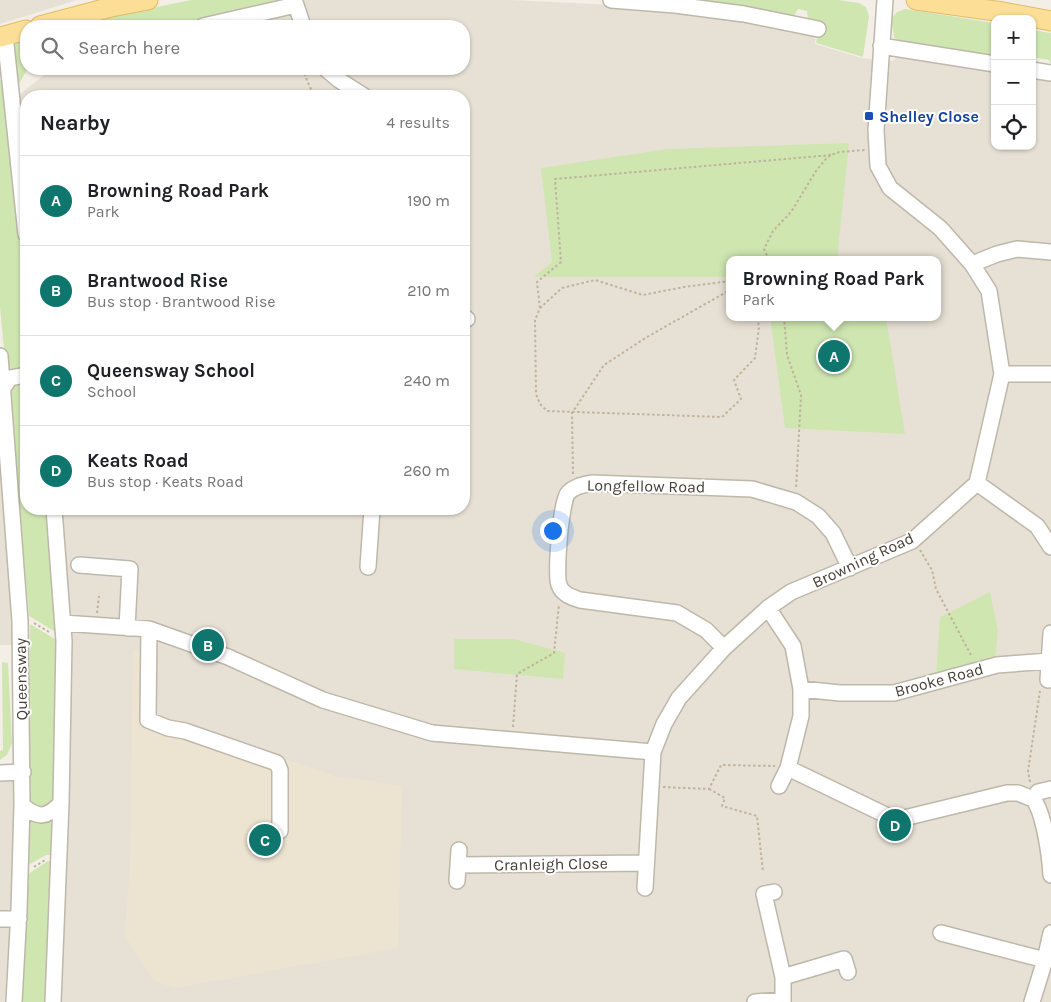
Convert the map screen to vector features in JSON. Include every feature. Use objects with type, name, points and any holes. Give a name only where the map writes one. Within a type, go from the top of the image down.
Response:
[{"type":"main road","points":[[59,20],[111,4],[148,0]]},
{"type":"main road","points":[[916,0],[1003,12],[1051,21]]},
{"type":"main road","points":[[2,36],[20,32]]},
{"type":"street","points":[[611,0],[675,2],[744,14],[802,19],[818,29]]},
{"type":"street","points":[[885,0],[876,130],[878,166],[890,188],[940,228],[972,264],[989,291],[1002,374],[977,483],[1037,526],[1051,547]]},
{"type":"street","points":[[227,20],[295,3],[301,20]]},
{"type":"street","points":[[2,36],[5,78],[20,189]]},
{"type":"street","points":[[881,46],[991,63]]},
{"type":"street","points":[[1036,71],[1051,73]]},
{"type":"street","points":[[333,75],[355,90]]},
{"type":"street","points":[[972,264],[997,254],[1017,249],[1051,252]]},
{"type":"street","name":"Queensway","points":[[0,356],[20,615],[23,772],[19,919],[14,1002]]},
{"type":"street","points":[[1002,374],[1051,374]]},
{"type":"street","points":[[3,388],[10,378],[20,376]]},
{"type":"street","name":"Longfellow Road","points":[[561,588],[557,574],[562,506],[566,494],[577,486],[592,483],[752,489],[796,502],[818,516],[833,533],[850,568]]},
{"type":"street","name":"Browning Road","points":[[645,888],[645,862],[653,752],[664,724],[679,698],[724,648],[768,608],[792,592],[914,539],[977,483]]},
{"type":"street","points":[[53,1002],[61,803],[64,641],[54,515]]},
{"type":"street","points":[[368,567],[372,515]]},
{"type":"street","points":[[79,565],[130,569],[127,628]]},
{"type":"street","points":[[561,588],[568,596],[580,600],[677,613],[706,630],[724,648]]},
{"type":"street","points":[[768,608],[793,646],[800,689],[801,716],[788,767],[779,786]]},
{"type":"street","points":[[63,623],[149,629],[228,657],[332,703],[432,733],[653,752]]},
{"type":"street","points":[[149,629],[148,720],[278,763],[280,770],[280,831]]},
{"type":"street","points":[[1048,680],[1051,633]]},
{"type":"street","name":"Brooke Road","points":[[800,689],[840,693],[894,694],[997,664],[1048,661]]},
{"type":"street","points":[[788,767],[896,820],[1007,793],[1018,793],[1030,797],[1037,804],[1040,812],[1051,875]]},
{"type":"street","points":[[0,773],[23,772]]},
{"type":"street","points":[[1030,797],[1038,792],[1051,790]]},
{"type":"street","points":[[22,805],[31,813],[47,815],[61,803]]},
{"type":"street","name":"Cranleigh Close","points":[[457,881],[458,857],[645,862]]},
{"type":"street","points":[[755,1002],[783,1001],[782,977],[764,894],[774,892]]},
{"type":"street","points":[[0,918],[19,919]]},
{"type":"street","points":[[941,933],[1045,960]]},
{"type":"street","points":[[1032,1002],[1051,933]]},
{"type":"street","points":[[782,977],[844,959],[848,972]]},
{"type":"path","points":[[305,75],[311,90]]},
{"type":"path","points":[[540,308],[537,282],[561,262],[555,179],[831,155],[839,152],[877,148]]},
{"type":"path","points":[[767,256],[764,249],[773,231],[791,212],[816,171],[831,155]]},
{"type":"path","points":[[726,282],[643,294],[595,280],[562,288],[540,308],[535,320],[536,394],[540,404],[547,411],[572,413],[722,417],[741,399],[734,380],[755,358],[758,321]]},
{"type":"path","points":[[573,489],[572,413],[604,365],[647,337],[726,292]]},
{"type":"path","points":[[784,321],[787,355],[801,394],[796,502]]},
{"type":"path","points":[[914,539],[932,570],[936,589],[979,670]]},
{"type":"path","points":[[512,740],[517,674],[554,653],[561,588]]},
{"type":"path","points":[[96,625],[99,596]]},
{"type":"path","points":[[20,615],[64,641]]},
{"type":"path","points":[[1030,797],[1028,771],[1041,686],[1048,680]]},
{"type":"path","points":[[709,789],[721,764],[788,767]]},
{"type":"path","points":[[651,786],[709,789],[726,798],[722,806],[757,816],[763,872]]},
{"type":"path","points":[[20,872],[29,870],[46,859],[59,860]]},
{"type":"shaded area","points":[[0,0],[77,0],[0,24]]},
{"type":"shaded area","points":[[303,0],[512,0],[676,8],[816,34],[815,44],[862,58],[892,61],[901,54],[991,66],[991,150],[1036,150],[1036,73],[1051,75],[1051,1002],[60,1002],[70,623],[62,515],[470,515],[470,90],[25,90],[44,75],[470,75],[470,20],[259,20],[305,10]]},
{"type":"shaded area","points":[[20,94],[20,131],[16,97]]},
{"type":"shaded area","points":[[0,440],[16,645],[0,645]]},
{"type":"shaded area","points":[[73,554],[134,558],[132,579],[72,575]]},
{"type":"shaded area","points":[[133,650],[156,654],[155,714],[334,776],[402,786],[398,948],[175,988],[154,981],[125,936],[130,864]]},
{"type":"shaded area","points":[[0,780],[14,780],[12,919],[8,1002],[0,1002]]},
{"type":"green space","points":[[191,0],[277,0],[277,2],[201,20],[98,20]]},
{"type":"green space","points":[[683,0],[838,0],[859,3],[866,7],[869,16],[863,57],[816,43],[819,27],[808,19],[807,11],[798,9],[794,16],[787,19]]},
{"type":"green space","points":[[905,9],[991,22],[991,56],[894,38],[891,19],[897,12]]},
{"type":"green space","points":[[1036,31],[1051,33],[1051,65],[1049,60],[1036,58]]},
{"type":"green space","points":[[20,39],[20,75],[24,75],[16,89],[10,51],[16,40]]},
{"type":"green space","points":[[0,80],[4,80],[8,96],[20,212],[20,369],[6,371],[0,307]]},
{"type":"green space","points":[[849,143],[837,256],[726,256],[726,277],[534,277],[552,262],[541,168],[668,149]]},
{"type":"green space","points":[[771,321],[887,321],[905,434],[785,428]]},
{"type":"green space","points":[[20,381],[20,511],[10,394],[14,382]]},
{"type":"green space","points":[[20,515],[50,515],[59,634],[29,616]]},
{"type":"green space","points":[[990,592],[998,631],[995,660],[936,675],[940,617]]},
{"type":"green space","points":[[30,624],[60,642],[57,799],[51,807],[35,809],[28,800]]},
{"type":"green space","points":[[454,639],[514,639],[565,653],[563,679],[454,669]]},
{"type":"green space","points":[[2,662],[8,663],[12,743],[7,755],[0,760],[0,751],[3,750]]},
{"type":"green space","points":[[26,814],[57,817],[54,855],[46,855],[25,867]]},
{"type":"green space","points":[[48,861],[55,863],[52,1002],[19,1002],[25,876]]},
{"type":"place","name":"Shelley Close","points":[[869,116]]},
{"type":"place","name":"Browning Road Park","points":[[834,356]]},
{"type":"place","name":"Brantwood Rise","points":[[208,645]]},
{"type":"place","name":"Keats Road","points":[[895,825]]},
{"type":"place","name":"Queensway School","points":[[265,840]]}]
